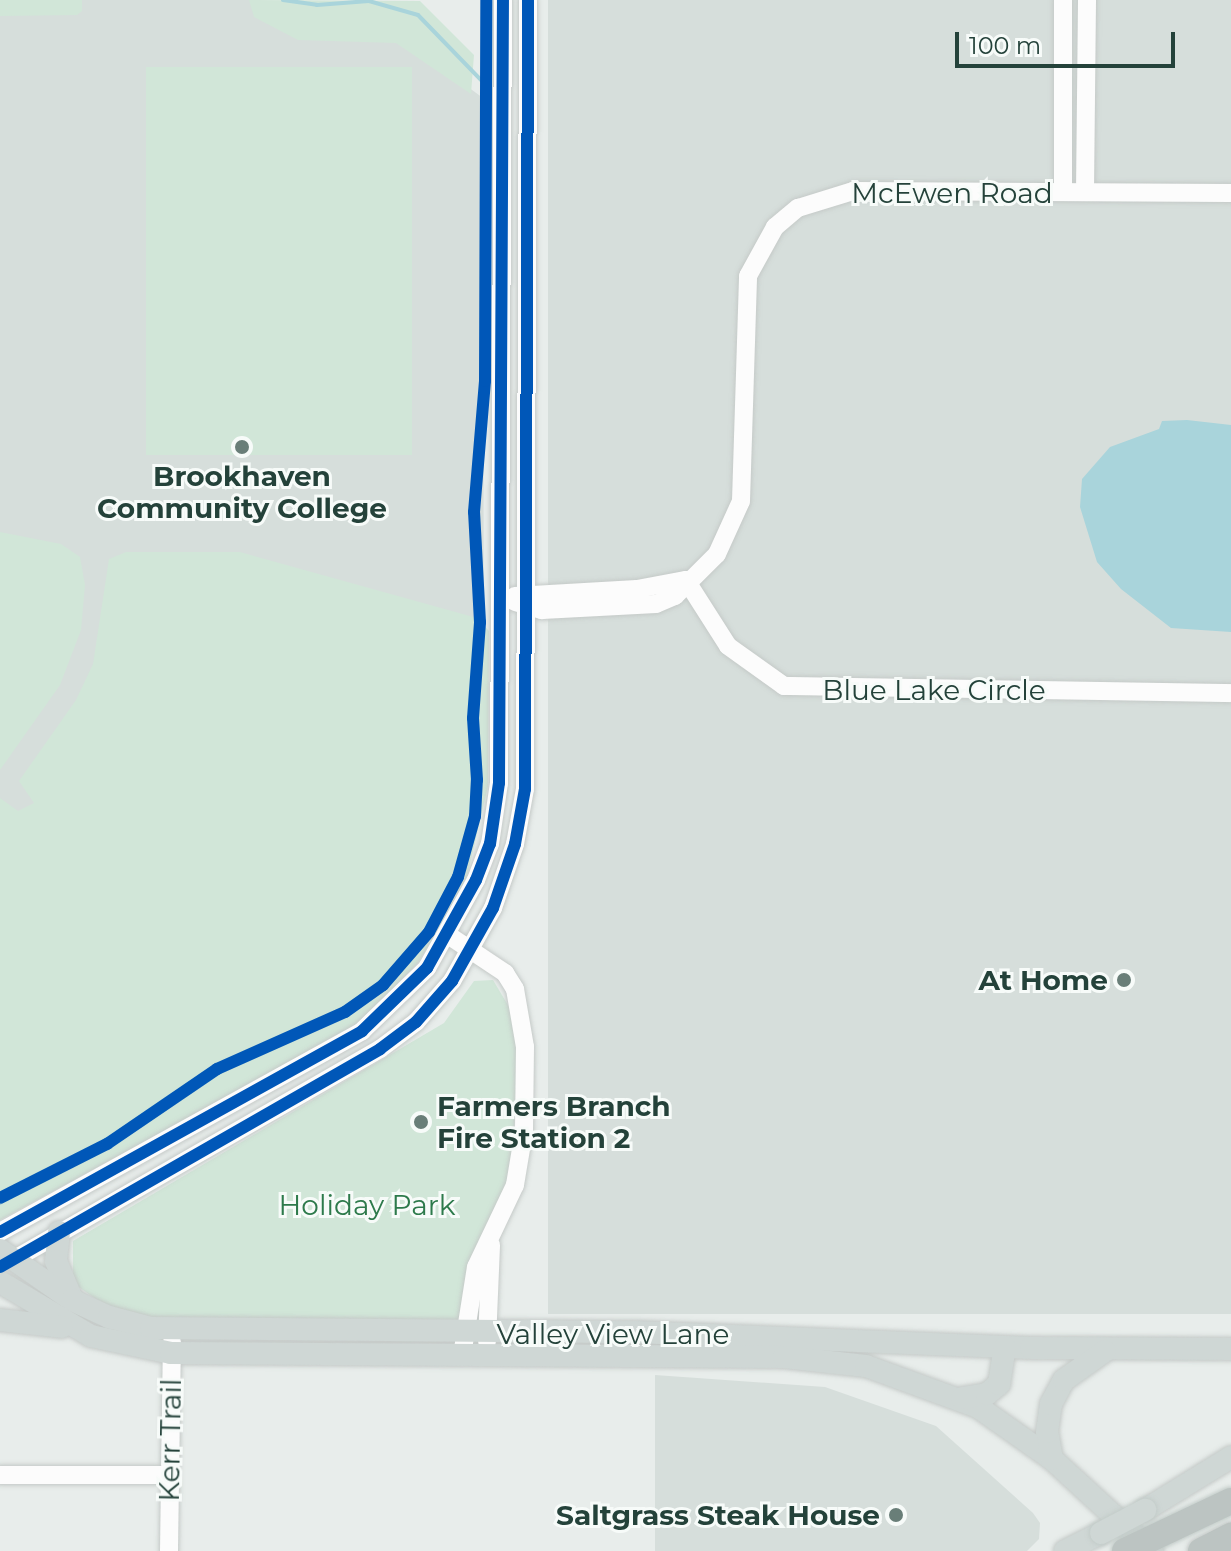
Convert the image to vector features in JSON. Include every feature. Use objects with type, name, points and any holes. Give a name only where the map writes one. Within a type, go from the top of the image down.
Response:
[{"type":"highway","points":[[1126,1540],[1231,1501]]},
{"type":"highway","points":[[1201,1551],[1231,1536]]},
{"type":"main road","points":[[59,1232],[56,1261],[72,1300]]},
{"type":"main road","name":"Valley View Lane","points":[[4,1259],[72,1300],[109,1317],[173,1329],[463,1344]]},
{"type":"main road","name":"Valley View Lane","points":[[0,1282],[79,1330],[120,1345],[171,1353],[463,1344],[1231,1349]]},
{"type":"main road","points":[[0,1320],[79,1330]]},
{"type":"main road","name":"Valley View Lane","points":[[800,1346],[962,1398],[1052,1459],[1126,1540],[1152,1551]]},
{"type":"main road","points":[[962,1398],[987,1394],[999,1384],[1005,1347]]},
{"type":"main road","points":[[1052,1459],[1047,1432],[1051,1404],[1074,1370],[1110,1349]]},
{"type":"main road","points":[[1065,1551],[1145,1510],[1231,1457]]},
{"type":"main road","points":[[1145,1510],[1231,1474]]},
{"type":"street","points":[[0,1232],[362,1031],[404,995],[448,935],[476,880],[496,816],[503,0]]},
{"type":"street","points":[[4,1259],[59,1232],[380,1049],[429,1009],[473,949],[506,874],[521,813],[528,0]]},
{"type":"street","points":[[1063,0],[1063,192]]},
{"type":"street","points":[[1085,192],[1087,0]]},
{"type":"street","name":"McEwen Road","points":[[500,599],[637,589],[686,580],[717,554],[738,515],[746,291],[755,259],[775,227],[819,198],[853,191],[1231,193]]},
{"type":"street","name":"Blue Lake Circle","points":[[686,580],[728,646],[784,686],[1231,693]]},
{"type":"street","points":[[448,935],[500,967],[515,989],[525,1047],[522,1147],[515,1185],[491,1245],[476,1267],[463,1344]]},
{"type":"street","points":[[487,1344],[491,1245]]},
{"type":"street","name":"Kerr Trail","points":[[169,1551],[173,1329]]},
{"type":"street","points":[[0,1475],[170,1475]]},
{"type":"shaded area","name":"Brookhaven Community College","points":[[0,0],[260,0],[397,35],[483,98],[484,796],[0,1215]]},
{"type":"shaded area","points":[[548,0],[1231,0],[1231,1314],[548,1314]]},
{"type":"shaded area","points":[[655,1375],[825,1387],[936,1426],[1033,1513],[1040,1523],[1039,1539],[1027,1551],[655,1551]]},
{"type":"green space","points":[[0,0],[82,0],[82,11],[77,15],[0,16]]},
{"type":"green space","points":[[249,0],[420,1],[474,55],[471,94],[396,43],[298,40],[254,17]]},
{"type":"green space","points":[[146,67],[412,67],[412,455],[146,455]]},
{"type":"green space","points":[[0,532],[61,544],[80,557],[85,585],[81,630],[60,685],[0,770]]},
{"type":"green space","points":[[126,552],[240,552],[477,618],[489,631],[488,786],[464,890],[417,964],[352,1029],[0,1220],[0,798],[18,811],[34,803],[19,781],[76,700],[93,664],[109,559]]},
{"type":"green space","name":"Holiday Park","points":[[493,980],[515,1017],[517,1100],[507,1190],[458,1323],[152,1319],[110,1309],[73,1283],[73,1241],[444,1023],[474,981]]},
{"type":"water","points":[[1187,420],[1231,425],[1231,632],[1171,628],[1121,589],[1097,562],[1080,507],[1082,479],[1110,447],[1159,429],[1162,421]]},
{"type":"waterway","points":[[283,0],[317,5],[369,1],[418,15],[481,80]]},
{"type":"cycle path","points":[[0,1198],[107,1144],[217,1069],[345,1012],[383,985],[429,932],[458,877],[475,816],[477,780],[473,718],[480,622],[474,512],[485,381],[486,0]]},
{"type":"cycle path","points":[[0,1232],[362,1031],[427,968],[476,880],[490,844],[499,783],[503,0]]},
{"type":"cycle path","points":[[0,1267],[380,1049],[416,1022],[452,981],[493,908],[515,844],[525,789],[528,0]]},
{"type":"place","name":"Brookhaven Community College","points":[[242,447]]},
{"type":"place","name":"At Home","points":[[1124,980]]},
{"type":"place","name":"Farmers Branch Fire Station 2","points":[[421,1122]]},
{"type":"place","name":"Saltgrass Steak House","points":[[896,1515]]}]
